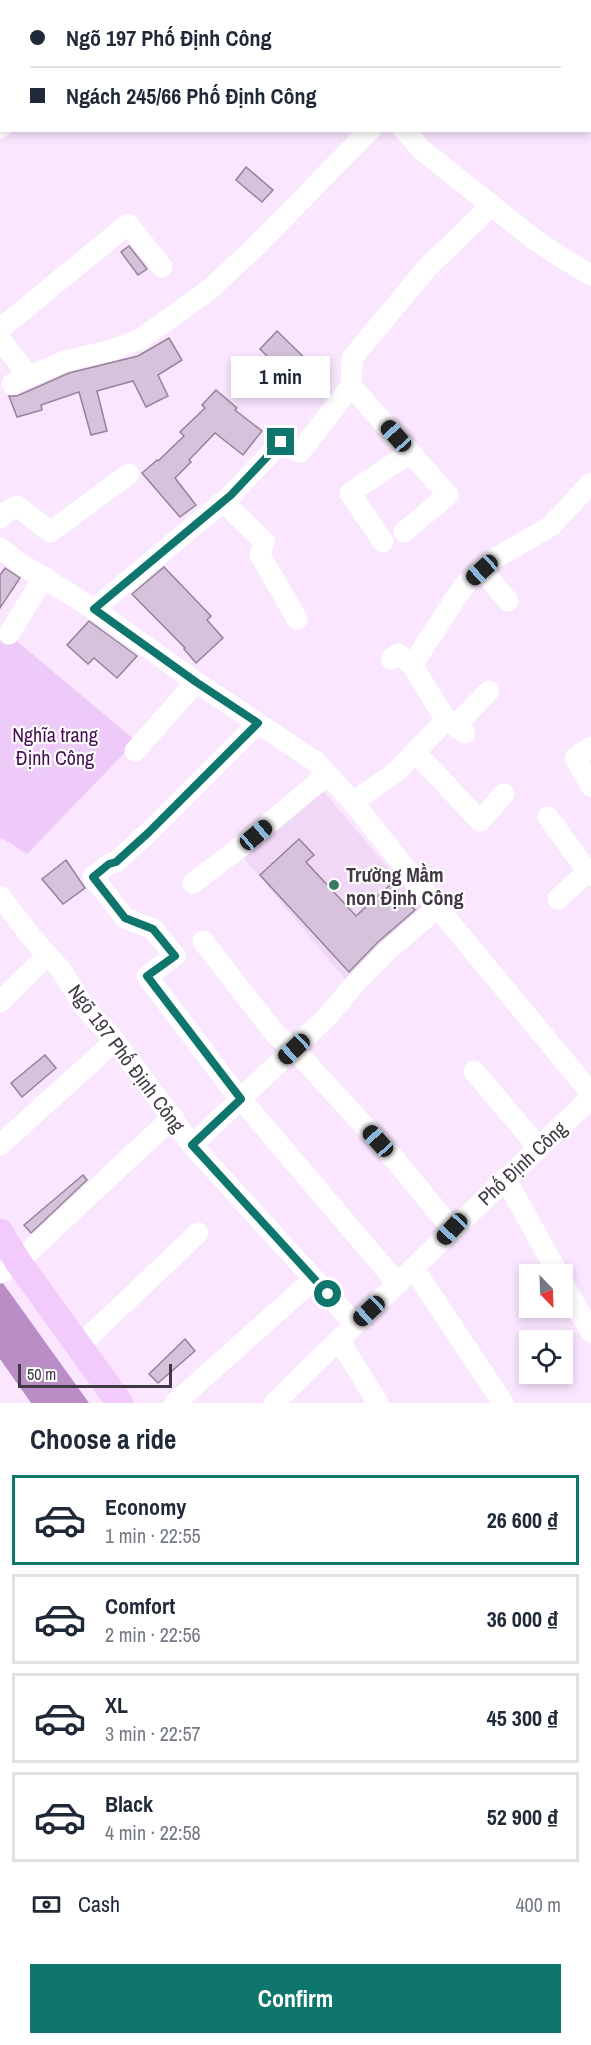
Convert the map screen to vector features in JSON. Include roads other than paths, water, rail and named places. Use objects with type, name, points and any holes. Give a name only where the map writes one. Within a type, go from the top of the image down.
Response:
[{"type":"main road","points":[[0,1232],[7,1268],[79,1346],[120,1403]]},
{"type":"street","points":[[0,339],[20,379],[72,359],[126,345],[142,338],[209,290],[244,258],[368,132]]},
{"type":"street","points":[[406,132],[422,150],[531,237],[591,275]]},
{"type":"street","points":[[94,609],[223,502],[281,442],[300,452],[351,386],[352,358],[427,268],[492,205]]},
{"type":"street","points":[[0,329],[128,224],[162,267]]},
{"type":"street","points":[[351,386],[448,495],[404,532]]},
{"type":"street","points":[[383,542],[350,494],[410,453]]},
{"type":"street","points":[[2,513],[17,506],[50,532],[129,474]]},
{"type":"street","points":[[465,733],[446,720],[401,662],[463,587],[491,561],[551,526],[591,483]]},
{"type":"street","points":[[223,502],[264,541],[260,555],[297,619]]},
{"type":"street","points":[[0,548],[21,564],[94,609],[196,682],[305,754],[353,802],[591,1093]]},
{"type":"street","points":[[482,570],[508,601]]},
{"type":"street","points":[[9,634],[44,577]]},
{"type":"street","points":[[135,751],[196,682]]},
{"type":"street","points":[[446,720],[456,722],[462,719],[489,691]]},
{"type":"street","points":[[353,802],[396,772],[446,720]]},
{"type":"street","points":[[258,723],[116,862],[87,871],[125,918],[153,929],[175,956],[147,976],[241,1099],[398,1284]]},
{"type":"street","points":[[589,794],[575,758],[591,747]]},
{"type":"street","points":[[416,753],[480,821],[504,795]]},
{"type":"street","points":[[193,883],[327,775]]},
{"type":"street","points":[[548,817],[589,874],[558,899]]},
{"type":"street","name":"Ngõ 197 Phố Định Công","points":[[0,896],[33,939],[62,971],[83,1005],[115,1041],[192,1145],[355,1324]]},
{"type":"street","points":[[192,1145],[328,1016],[386,952],[438,907]]},
{"type":"street","points":[[203,941],[276,1035],[294,1049],[392,1156],[452,1229]]},
{"type":"street","points":[[0,1002],[48,955]]},
{"type":"street","points":[[0,1145],[115,1041]]},
{"type":"street","points":[[474,1071],[539,1148]]},
{"type":"street","name":"Phố Định Công","points":[[274,1403],[505,1178],[591,1098]]},
{"type":"street","points":[[7,1268],[173,1117]]},
{"type":"street","points":[[505,1178],[553,1264]]},
{"type":"street","points":[[79,1346],[198,1233]]},
{"type":"street","points":[[414,1269],[503,1403]]},
{"type":"street","points":[[175,1403],[314,1279]]},
{"type":"street","points":[[573,1301],[591,1332]]},
{"type":"street","points":[[339,1340],[378,1403]]},
{"type":"place","name":"Trường Mầm non Định Công","points":[[334,885]]},
{"type":"park label","name":"Nghĩa trang Định Công","points":[[55,746]]}]
